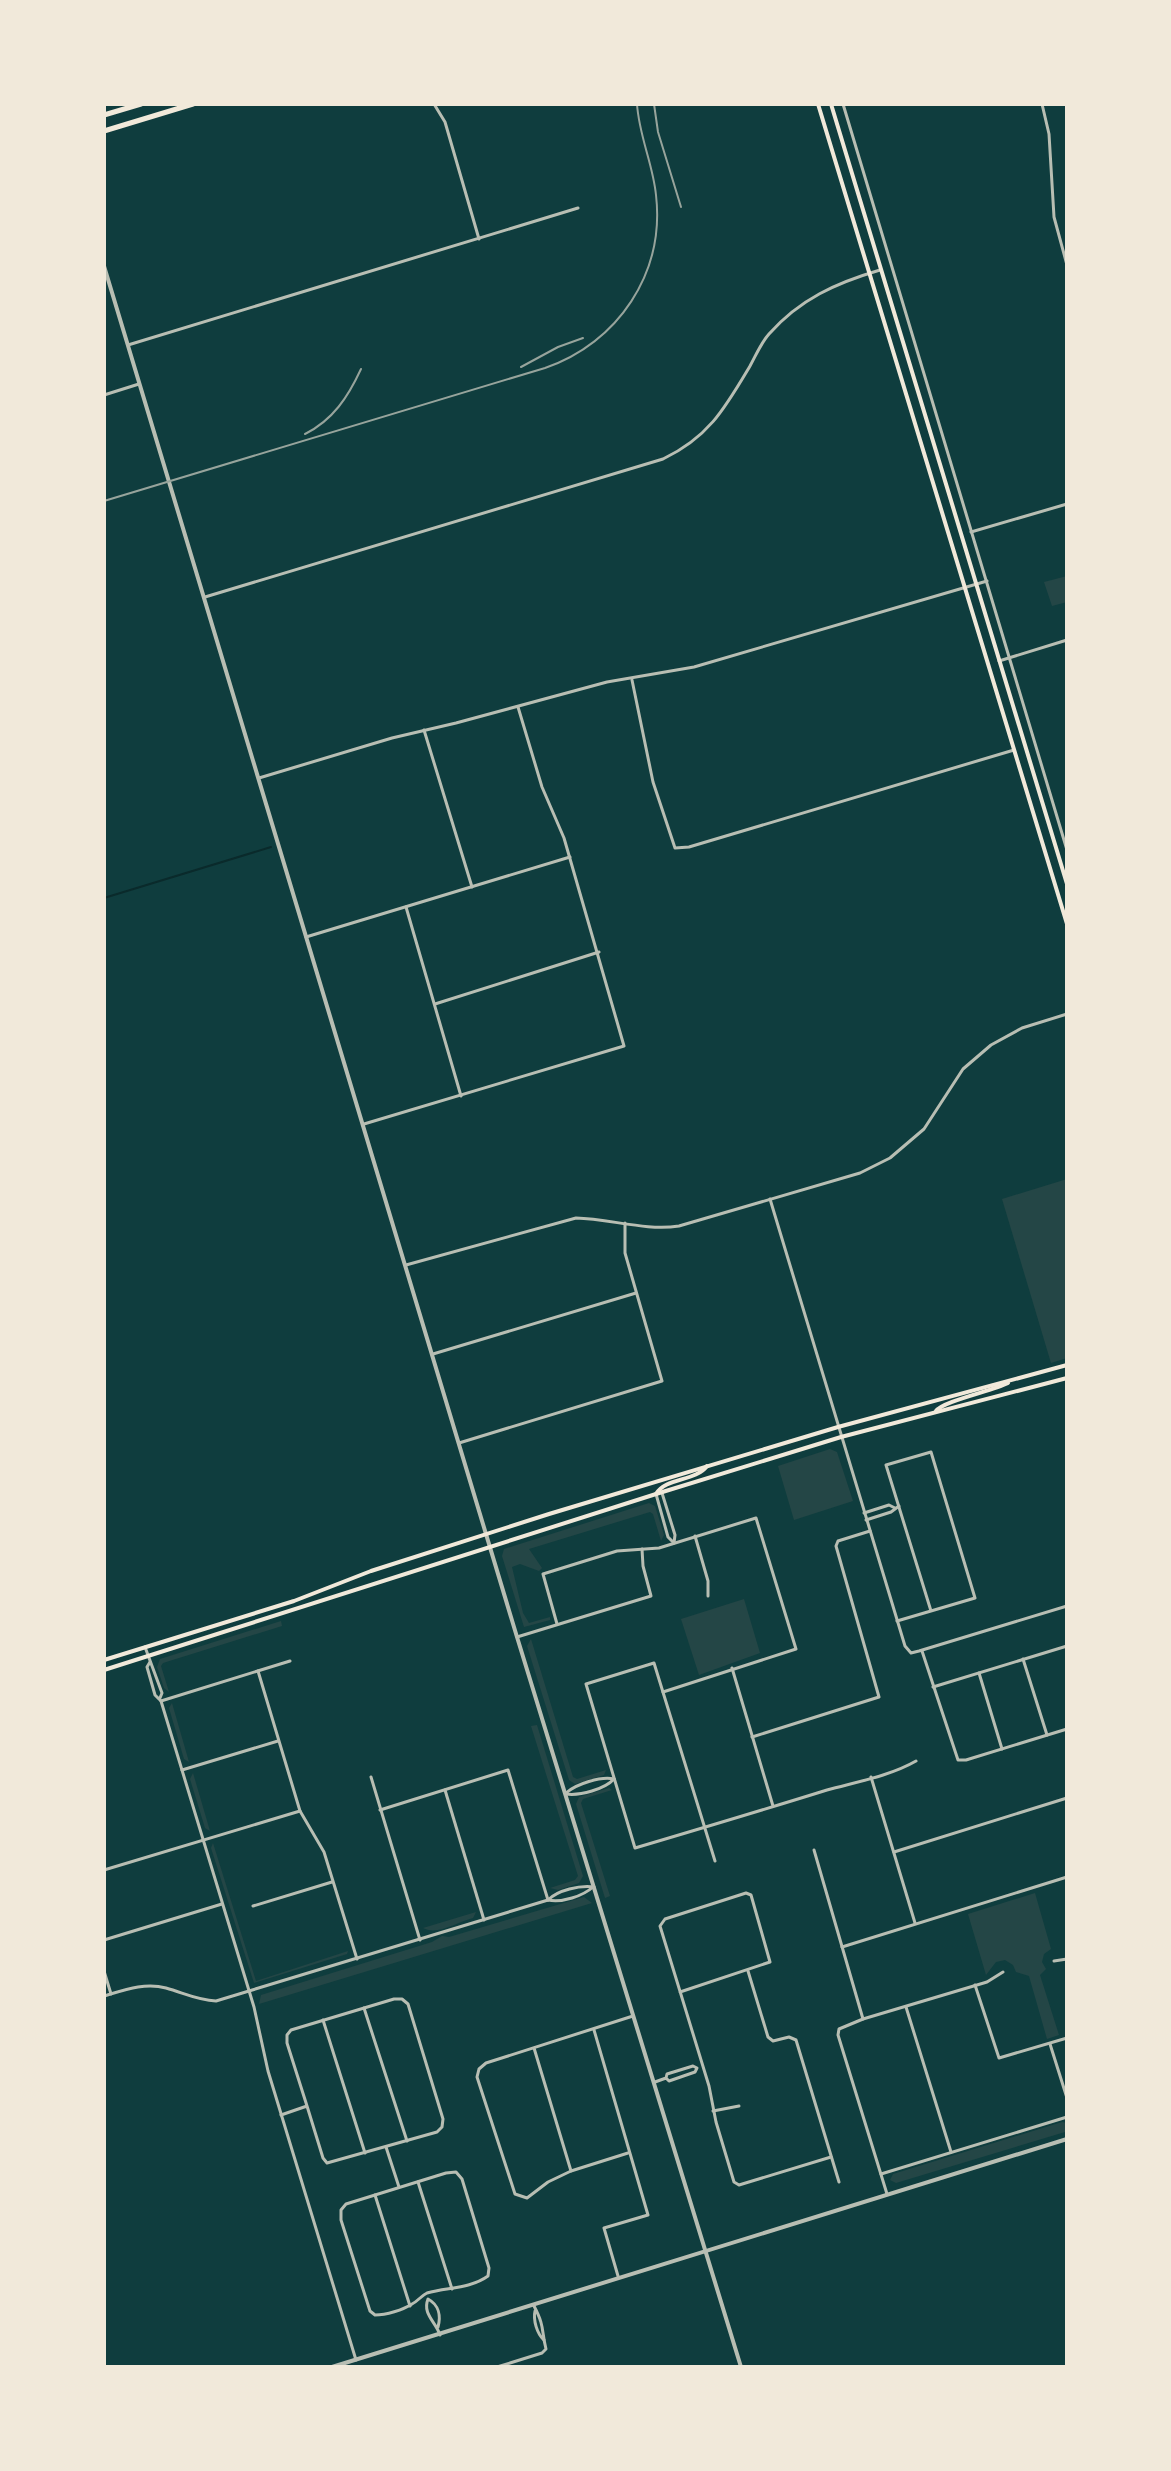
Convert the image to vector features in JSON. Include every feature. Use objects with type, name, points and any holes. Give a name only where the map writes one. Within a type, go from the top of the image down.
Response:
[{"type":"main road","points":[[104,115],[141,104]]},
{"type":"main road","points":[[104,131],[193,104]]},
{"type":"main road","points":[[818,104],[1067,924]]},
{"type":"main road","points":[[831,104],[1067,884]]},
{"type":"main road","points":[[104,1660],[294,1601],[371,1571],[486,1534],[707,1466],[1067,1365]]},
{"type":"main road","points":[[936,1412],[937,1407],[944,1403],[991,1391],[1018,1378]]},
{"type":"main road","points":[[104,1670],[149,1659],[490,1546],[841,1437],[1067,1378]]},
{"type":"main road","points":[[659,1493],[661,1487],[702,1474],[707,1466]]},
{"type":"street","points":[[434,104],[445,122],[479,239]]},
{"type":"street","points":[[843,104],[1067,850]]},
{"type":"street","points":[[1042,104],[1049,134],[1054,217],[1067,265]]},
{"type":"street","points":[[128,345],[578,208]]},
{"type":"street","points":[[104,266],[431,1354],[741,2367]]},
{"type":"street","points":[[205,597],[663,459],[687,447],[708,430],[767,336],[798,305],[880,270]]},
{"type":"street","points":[[104,395],[139,384]]},
{"type":"street","points":[[971,532],[1067,504]]},
{"type":"street","points":[[259,778],[607,682],[694,667],[987,581]]},
{"type":"street","points":[[999,661],[1067,640]]},
{"type":"street","points":[[632,680],[653,782],[675,848],[689,847],[1014,750]]},
{"type":"street","points":[[364,1124],[624,1046],[570,857],[542,787],[518,707]]},
{"type":"street","points":[[424,730],[472,887]]},
{"type":"street","points":[[306,937],[570,857]]},
{"type":"street","points":[[406,907],[461,1096]]},
{"type":"street","points":[[434,1004],[599,952]]},
{"type":"street","points":[[406,1265],[576,1218],[606,1219],[655,1228],[679,1226],[860,1173],[890,1158],[924,1129],[963,1069],[991,1045],[1022,1028],[1067,1014]]},
{"type":"street","points":[[770,1199],[905,1646],[911,1653],[922,1651],[1067,1606]]},
{"type":"street","points":[[458,1443],[662,1381],[625,1253],[625,1223]]},
{"type":"street","points":[[431,1354],[636,1293]]},
{"type":"street","points":[[897,1621],[931,1611],[975,1598],[931,1452],[886,1465],[931,1611]]},
{"type":"street","points":[[659,1493],[668,1537],[674,1543]]},
{"type":"street","points":[[864,1513],[889,1505],[897,1507]]},
{"type":"street","points":[[884,1507],[886,1514]]},
{"type":"street","points":[[866,1520],[897,1507]]},
{"type":"street","points":[[557,1624],[543,1574],[617,1551],[674,1543],[756,1518],[796,1649],[663,1692]]},
{"type":"street","points":[[752,1737],[879,1697],[836,1543],[870,1531]]},
{"type":"street","points":[[695,1536],[708,1581],[708,1596]]},
{"type":"street","points":[[517,1637],[651,1596],[642,1549]]},
{"type":"street","points":[[933,1687],[1067,1646]]},
{"type":"street","points":[[145,1647],[155,1695],[161,1700],[249,1992],[281,2115],[356,2360]]},
{"type":"street","points":[[922,1651],[956,1756],[960,1760],[1067,1729]]},
{"type":"street","points":[[1023,1659],[1047,1735]]},
{"type":"street","points":[[161,1700],[290,1661]]},
{"type":"street","points":[[715,1861],[705,1827],[654,1663],[586,1684],[635,1848],[705,1827],[773,1807],[871,1777],[916,1761]]},
{"type":"street","points":[[732,1668],[773,1807]]},
{"type":"street","points":[[258,1671],[300,1811],[320,1842],[357,1959]]},
{"type":"street","points":[[979,1673],[1002,1749]]},
{"type":"street","points":[[182,1770],[279,1741]]},
{"type":"street","points":[[380,1810],[508,1770],[548,1900]]},
{"type":"street","points":[[371,1777],[420,1940]]},
{"type":"street","points":[[566,1794],[571,1788],[608,1777],[614,1779]]},
{"type":"street","points":[[871,1777],[916,1923]]},
{"type":"street","points":[[445,1790],[484,1920]]},
{"type":"street","points":[[894,1852],[1067,1798]]},
{"type":"street","points":[[104,1870],[300,1811]]},
{"type":"street","points":[[814,1850],[863,2019]]},
{"type":"street","points":[[842,1947],[1067,1877]]},
{"type":"street","points":[[253,1906],[332,1882]]},
{"type":"street","points":[[104,1996],[132,1988],[165,1987],[202,2000],[216,2001],[548,1900],[556,1901],[587,1892],[594,1887]]},
{"type":"street","points":[[680,1992],[770,1962],[749,1894],[661,1922],[660,1926],[680,1992],[703,2066],[734,2182],[739,2185],[831,2157]]},
{"type":"street","points":[[104,1940],[222,1904]]},
{"type":"street","points":[[1054,1961],[1067,1959]]},
{"type":"street","points":[[104,1971],[111,1994]]},
{"type":"street","points":[[748,1971],[768,2037],[773,2041],[792,2037],[796,2040],[839,2182]]},
{"type":"street","points":[[887,2194],[838,2035],[839,2029],[975,1985],[1003,1972]]},
{"type":"street","points":[[975,1985],[999,2058],[1067,2038]]},
{"type":"street","points":[[394,1999],[402,1999],[408,2004],[443,2119],[442,2127],[437,2132],[327,2163],[287,2035],[291,2030],[323,2020],[394,1999]]},
{"type":"street","points":[[906,2006],[951,2152]]},
{"type":"street","points":[[364,2008],[407,2141]]},
{"type":"street","points":[[629,2152],[571,2171],[548,2182],[527,2198],[515,2194],[477,2077],[479,2069],[486,2063],[633,2016]]},
{"type":"street","points":[[323,2020],[365,2153]]},
{"type":"street","points":[[594,2030],[648,2215],[604,2228],[618,2276]]},
{"type":"street","points":[[1050,2044],[1067,2098]]},
{"type":"street","points":[[534,2048],[571,2171]]},
{"type":"street","points":[[653,2082],[666,2078],[669,2081],[703,2066]]},
{"type":"street","points":[[281,2115],[307,2106]]},
{"type":"street","points":[[713,2111],[739,2106]]},
{"type":"street","points":[[881,2174],[1067,2117]]},
{"type":"street","points":[[332,2367],[534,2308],[618,2276],[1067,2139]]},
{"type":"street","points":[[386,2147],[399,2187]]},
{"type":"street","points":[[456,2172],[462,2179],[489,2268],[488,2276],[481,2281],[428,2296],[410,2306],[375,2315],[370,2311],[365,2296],[341,2220],[341,2210],[346,2204],[399,2187],[456,2172]]},
{"type":"street","points":[[418,2182],[452,2289]]},
{"type":"street","points":[[375,2195],[410,2306]]},
{"type":"street","points":[[428,2296],[437,2308],[440,2335]]},
{"type":"street","points":[[428,2296],[426,2304],[431,2322],[438,2327]]},
{"type":"street","points":[[428,2311],[437,2308]]},
{"type":"street","points":[[497,2367],[546,2349],[546,2334],[540,2314],[534,2308]]},
{"type":"shaded area","points":[[1067,576],[1067,602],[1052,606],[1044,582]]},
{"type":"shaded area","points":[[1067,1179],[1067,1358],[1051,1363],[1002,1199]]},
{"type":"shaded area","points":[[830,1449],[837,1452],[853,1501],[794,1520],[778,1466]]},
{"type":"shaded area","points":[[649,1503],[655,1506],[664,1535],[661,1541],[650,1512],[529,1549],[542,1568],[539,1571],[520,1564],[512,1567],[523,1613],[529,1623],[550,1617],[550,1620],[524,1627],[502,1556],[504,1549]]},
{"type":"shaded area","points":[[744,1599],[760,1653],[699,1675],[681,1619]]},
{"type":"shaded area","points":[[281,1621],[282,1626],[163,1663],[161,1666],[169,1692],[164,1688],[157,1667],[160,1659]]},
{"type":"shaded area","points":[[531,1639],[573,1777],[577,1779],[606,1770],[604,1775],[575,1784],[569,1780],[527,1646]]},
{"type":"shaded area","points":[[172,1703],[189,1762],[184,1759],[169,1708]]},
{"type":"shaded area","points":[[537,1725],[583,1876],[579,1883],[558,1890],[550,1888],[575,1880],[578,1876],[531,1726]]},
{"type":"shaded area","points":[[193,1773],[210,1831],[205,1828],[190,1779]]},
{"type":"shaded area","points":[[609,1788],[612,1790],[583,1799],[581,1803],[610,1896],[605,1898],[576,1804],[579,1797]]},
{"type":"shaded area","points":[[213,1843],[256,1981],[348,1951],[347,1954],[254,1983],[211,1848]]},
{"type":"shaded area","points":[[1035,1893],[1051,1949],[1044,1954],[1042,1962],[1046,1969],[1040,1975],[1059,2035],[1047,2039],[1029,1976],[1016,1972],[1013,1965],[1005,1960],[996,1962],[986,1975],[968,1914]]},
{"type":"shaded area","points":[[584,1897],[592,1903],[259,2004],[261,1995],[432,1942],[442,1936],[449,1937]]},
{"type":"shaded area","points":[[476,1912],[473,1918],[447,1928],[423,1928]]},
{"type":"shaded area","points":[[1067,2123],[1065,2132],[896,2183],[890,2180],[893,2174]]},
{"type":"waterway","points":[[104,898],[271,847]]},
{"type":"railway","points":[[104,501],[545,368],[571,357],[594,341],[615,323],[631,301],[653,251],[657,224],[656,195],[637,104]]},
{"type":"railway","points":[[654,104],[658,132],[681,207]]},
{"type":"railway","points":[[521,367],[558,347],[583,338]]},
{"type":"railway","points":[[305,434],[324,422],[339,407],[361,369]]}]
